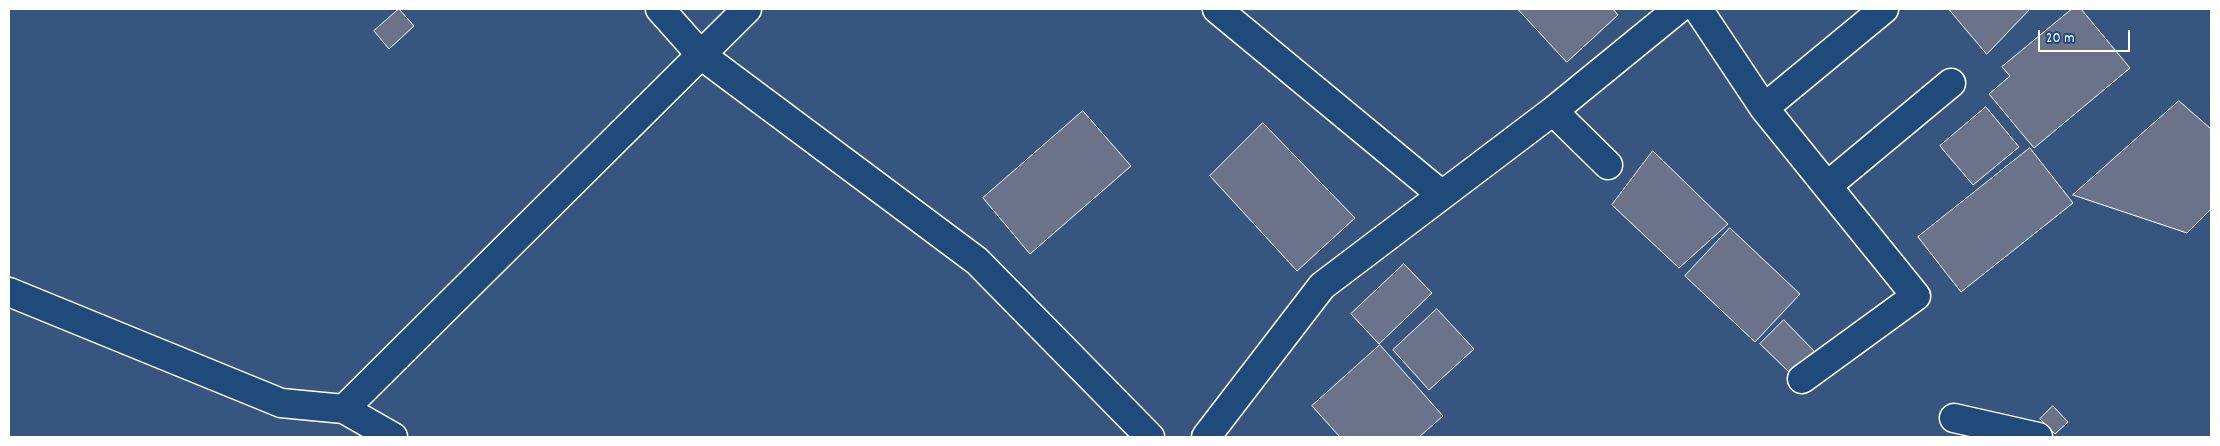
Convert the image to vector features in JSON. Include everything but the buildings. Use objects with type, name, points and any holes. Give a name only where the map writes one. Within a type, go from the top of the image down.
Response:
[{"type":"street","points":[[660,9],[701,55],[977,261],[1150,437]]},
{"type":"street","points":[[344,409],[747,9]]},
{"type":"street","points":[[1217,9],[1442,195]]},
{"type":"street","points":[[1206,437],[1322,286],[1553,111],[1678,9]]},
{"type":"street","points":[[1698,9],[1764,108],[1916,296],[1802,379]]},
{"type":"street","points":[[1764,108],[1884,9]]},
{"type":"street","points":[[1828,186],[1951,83]]},
{"type":"street","points":[[1553,111],[1608,165]]},
{"type":"street","points":[[9,292],[281,403],[344,409],[393,437]]},
{"type":"street","points":[[1954,418],[2038,437]]}]
